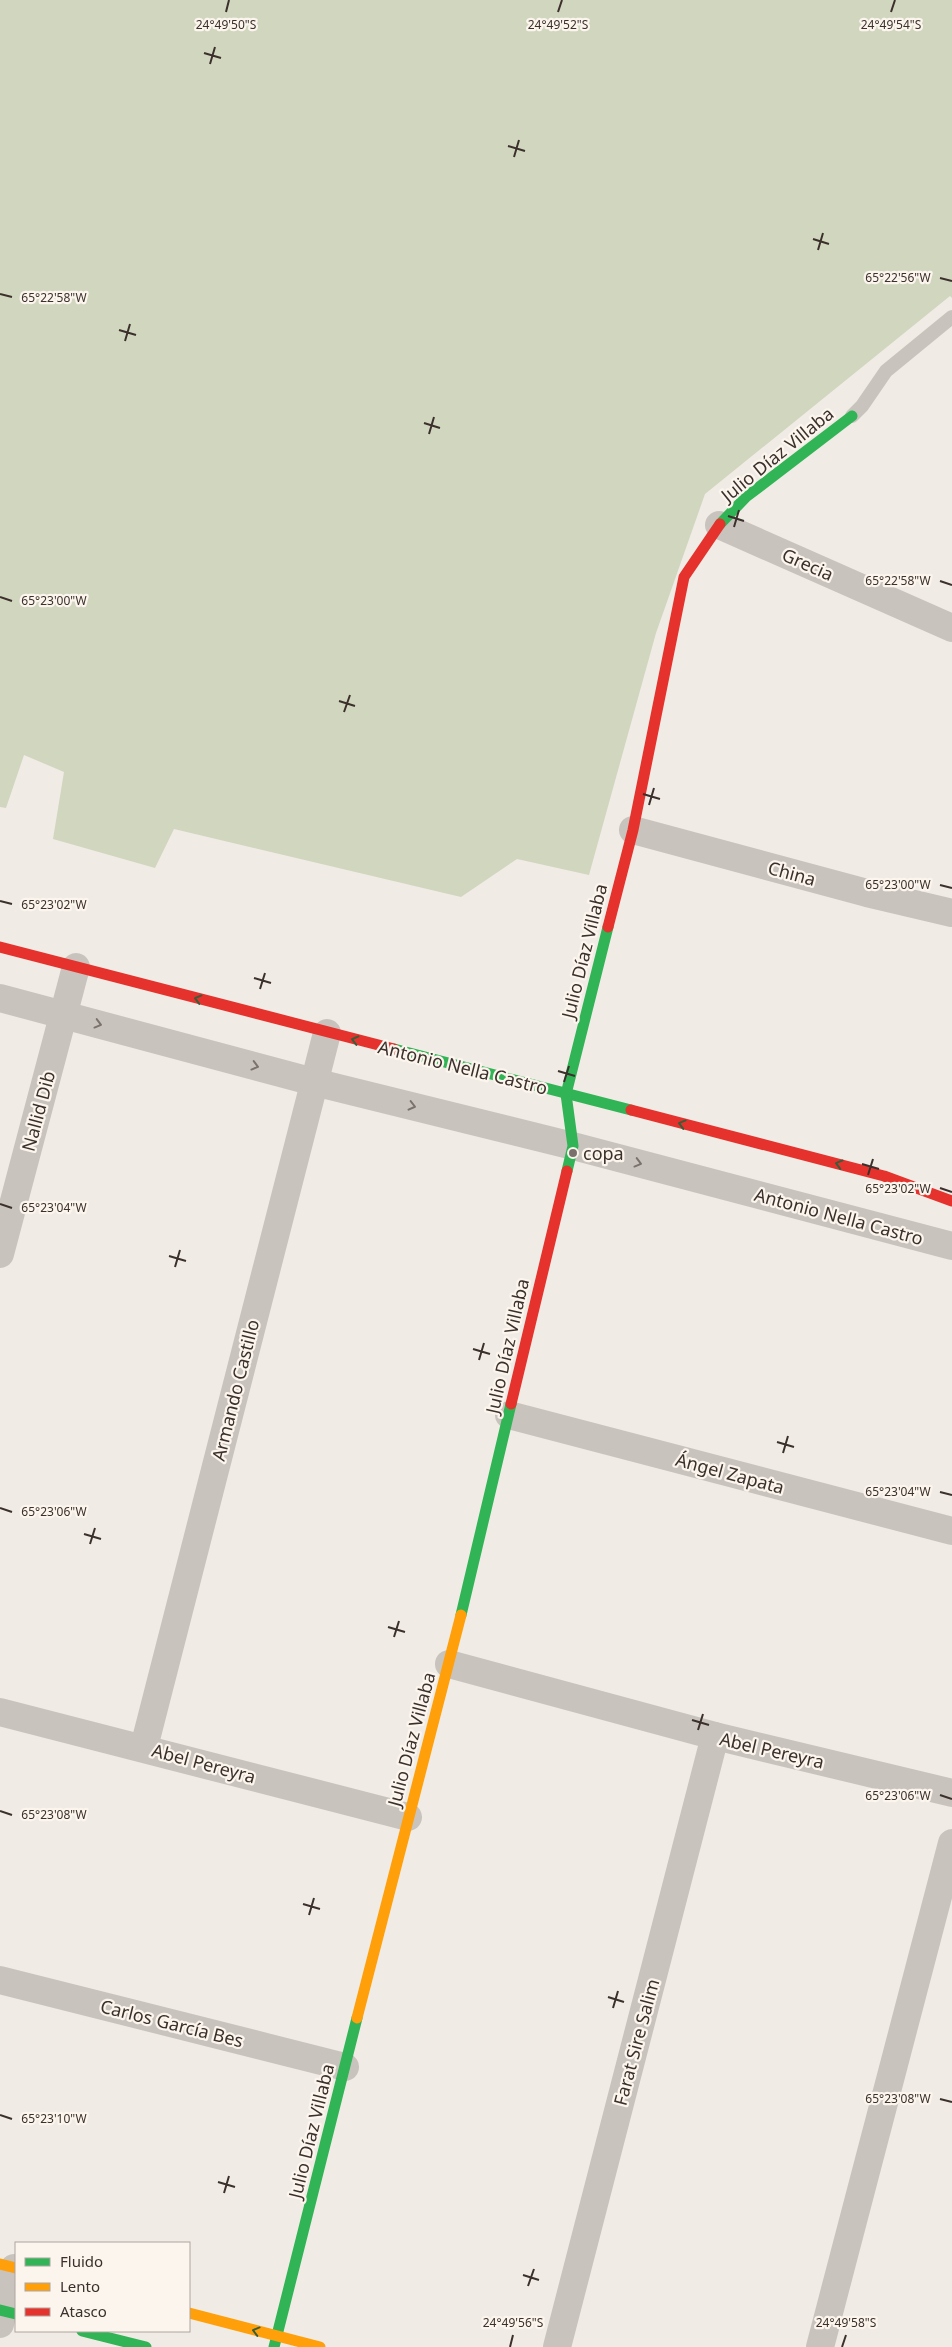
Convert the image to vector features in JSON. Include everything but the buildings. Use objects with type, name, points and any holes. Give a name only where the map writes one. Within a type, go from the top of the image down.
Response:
[{"type":"street","name":"Julio Díaz Villaba","points":[[276,2342],[408,1817],[449,1664],[573,1146],[566,1094],[633,830],[684,577],[719,524],[746,497],[852,416]]},
{"type":"street","name":"Grecia","points":[[719,524],[952,628]]},
{"type":"street","name":"China","points":[[633,830],[867,893],[952,912]]},
{"type":"street","name":"Antonio Nella Castro","points":[[0,947],[884,1176],[952,1201]]},
{"type":"street","name":"Nallid Dib","points":[[0,1254],[76,967]]},
{"type":"street","name":"Antonio Nella Castro","points":[[0,998],[314,1082],[573,1146],[952,1246]]},
{"type":"street","name":"Armando Castillo","points":[[144,1748],[327,1032]]},
{"type":"street","name":"Ángel Zapata","points":[[509,1415],[952,1531]]},
{"type":"street","name":"Abel Pereyra","points":[[449,1664],[715,1736],[952,1793]]},
{"type":"street","name":"Abel Pereyra","points":[[0,1712],[408,1817]]},
{"type":"street","name":"Farat Sire Salim","points":[[557,2347],[715,1736]]},
{"type":"street","points":[[820,2347],[952,1843]]},
{"type":"street","name":"Carlos García Bes","points":[[0,1980],[345,2067]]},
{"type":"street","points":[[5,2315],[10,2267]]},
{"type":"street","points":[[190,2313],[276,2342],[320,2347]]},
{"type":"street","points":[[86,2332],[146,2347]]},
{"type":"lane","points":[[852,416],[862,406],[886,371],[952,318]]},
{"type":"green space","points":[[0,0],[952,0],[952,298],[950,296],[705,494],[656,633],[589,875],[517,859],[461,897],[174,829],[155,868],[53,839],[64,772],[24,755],[6,808],[0,807]]},
{"type":"traffic: fast","points":[[720,524],[746,497],[852,416]]},
{"type":"traffic: fast","points":[[567,1171],[573,1146],[566,1094],[608,927]]},
{"type":"traffic: fast","points":[[394,1049],[631,1110]]},
{"type":"traffic: fast","points":[[461,1615],[511,1404]]},
{"type":"traffic: fast","points":[[274,2347],[357,2018]]},
{"type":"traffic: fast","points":[[0,2310],[15,2314]]},
{"type":"traffic: fast","points":[[86,2332],[146,2347]]},
{"type":"traffic: slow","points":[[357,2018],[461,1615]]},
{"type":"traffic: slow","points":[[0,2264],[15,2268]]},
{"type":"traffic: slow","points":[[190,2313],[320,2347]]},
{"type":"traffic: jam","points":[[608,927],[633,830],[684,577],[720,524]]},
{"type":"traffic: jam","points":[[0,947],[394,1049]]},
{"type":"traffic: jam","points":[[631,1110],[884,1176],[952,1201]]},
{"type":"traffic: jam","points":[[511,1404],[567,1171]]},
{"type":"place","name":"copa","points":[[573,1153]]}]
